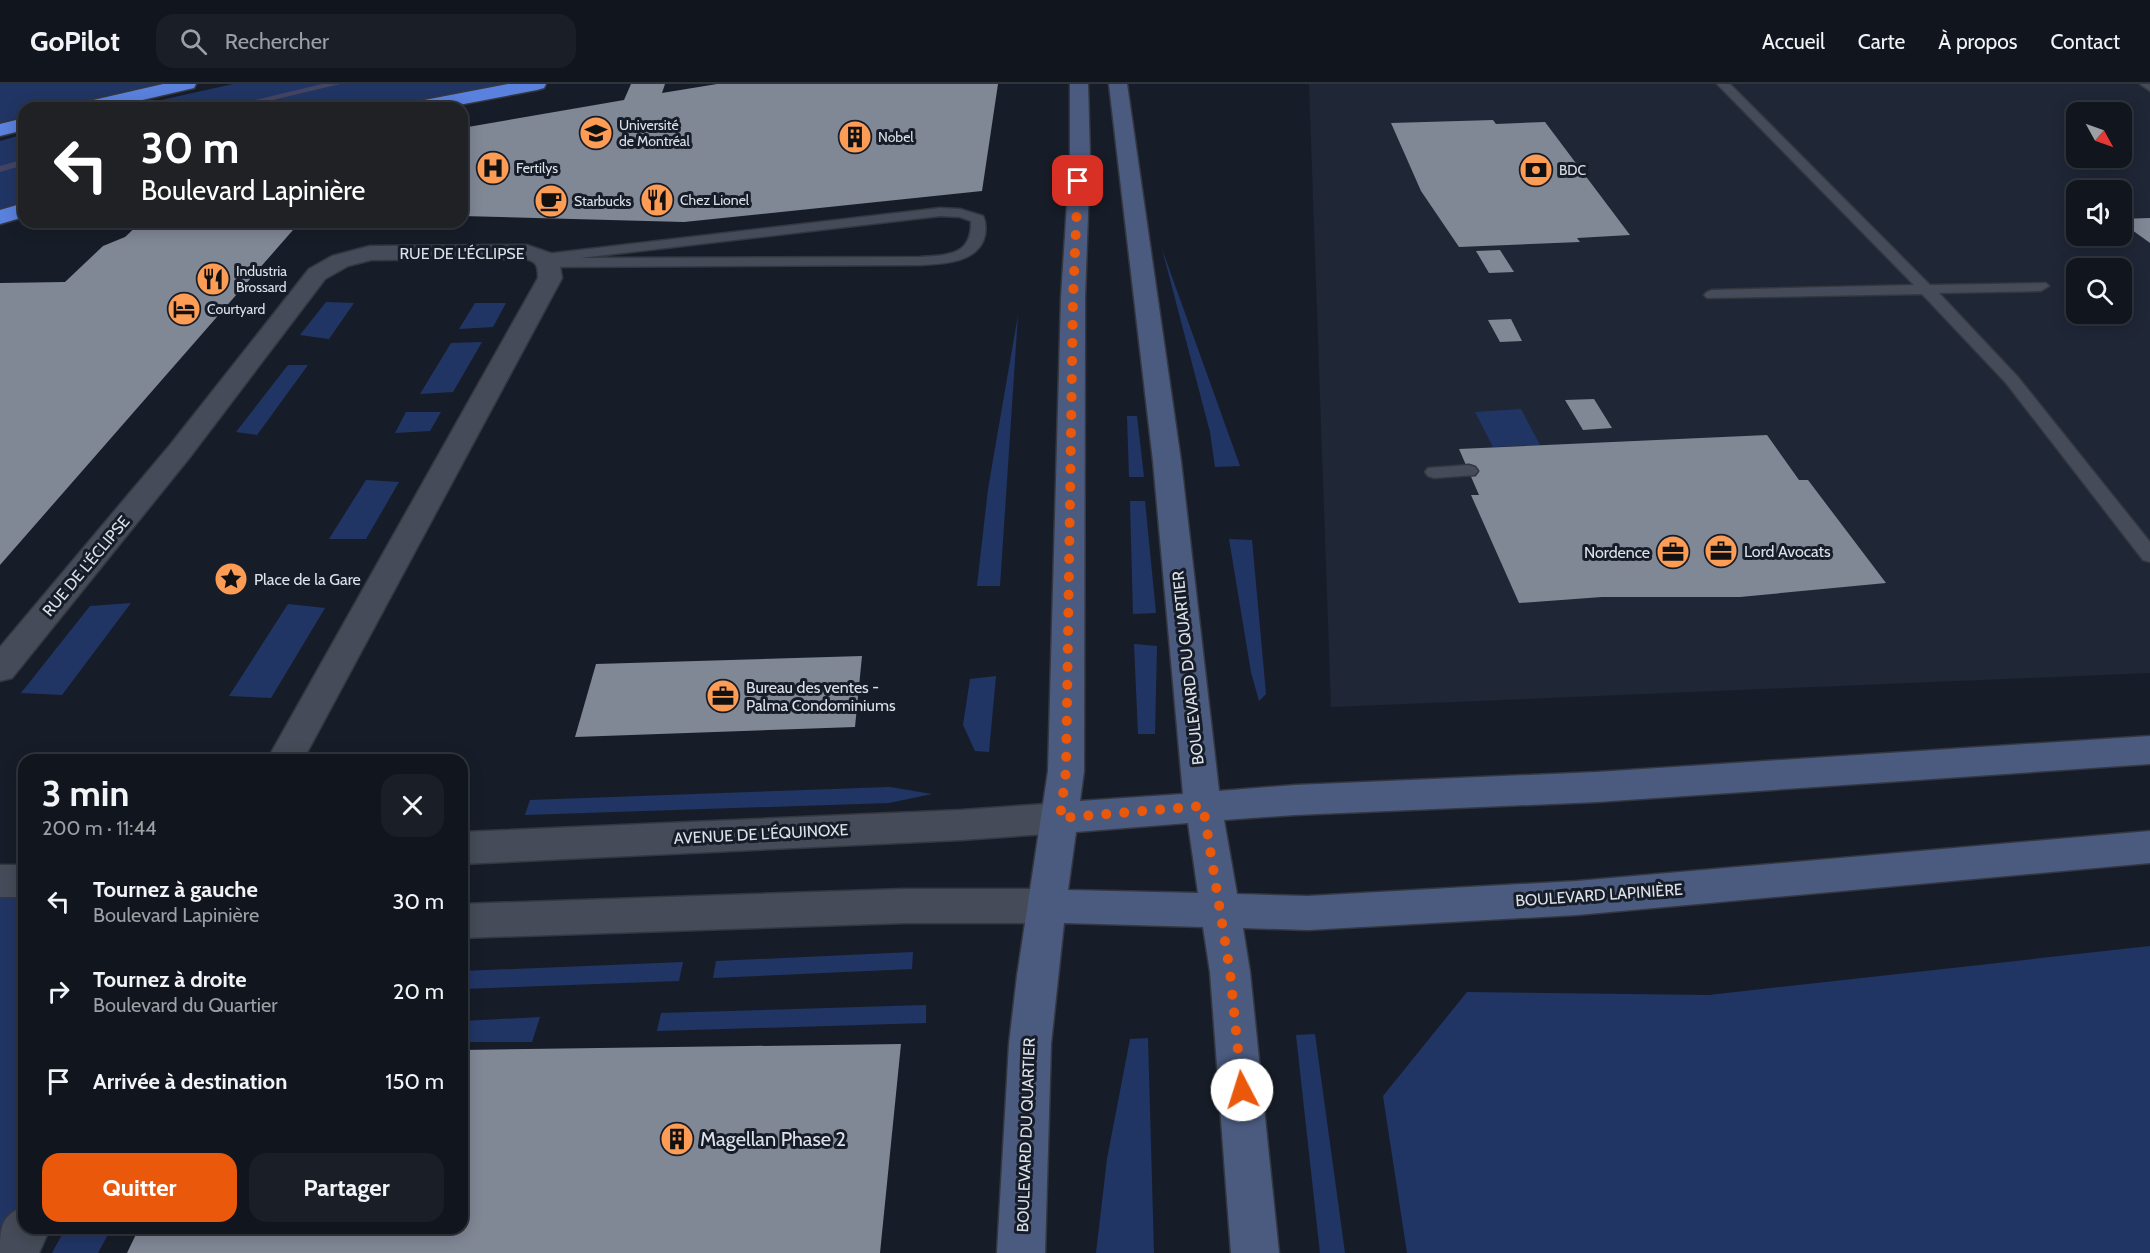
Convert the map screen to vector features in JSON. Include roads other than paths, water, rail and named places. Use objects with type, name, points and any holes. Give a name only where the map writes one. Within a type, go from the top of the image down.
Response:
[{"type":"highway","points":[[109,102],[187,84]]},
{"type":"highway","points":[[445,102],[537,84]]},
{"type":"highway","points":[[0,130],[18,126]]},
{"type":"highway","points":[[0,218],[18,212]]},
{"type":"main road","name":"BOULEVARD DU QUARTIER","points":[[1021,1253],[1030,1044],[1066,771],[1070,453],[1080,157],[1079,84]]},
{"type":"main road","name":"BOULEVARD DU QUARTIER","points":[[1118,84],[1167,461],[1197,767],[1238,1043],[1255,1253]]},
{"type":"main road","points":[[1060,818],[1295,800],[1597,788],[2150,750]]},
{"type":"main road","name":"BOULEVARD LAPINIÈRE","points":[[1047,906],[1308,913],[1565,898],[2150,847]]},
{"type":"street","name":"RUE DE L'ÉCLIPSE","points":[[0,669],[180,451],[317,274],[340,261],[370,253],[527,252],[548,260]]},
{"type":"street","points":[[288,754],[550,278],[548,260]]},
{"type":"street","name":"AVENUE DE L'ÉQUINOXE","points":[[468,848],[961,825],[1060,818]]},
{"type":"street","points":[[0,881],[18,881]]},
{"type":"street","points":[[468,921],[915,905],[1047,906]]},
{"type":"street","points":[[14,1253],[24,1234]]},
{"type":"lane","points":[[1723,84],[1927,290],[2012,380],[2150,555]]},
{"type":"lane","points":[[2145,84],[2150,87]]},
{"type":"lane","points":[[956,211],[978,219],[980,229],[975,244],[964,255],[920,261],[548,260],[940,212],[956,211]]},
{"type":"lane","points":[[1712,295],[2041,286]]},
{"type":"lane","points":[[1434,472],[1469,471]]},
{"type":"waterway","points":[[253,102],[335,84]]},
{"type":"waterway","points":[[0,169],[18,164]]},
{"type":"place","name":"Université de Montréal","points":[[596,133]]},
{"type":"place","name":"Nobel","points":[[855,137]]},
{"type":"place","name":"Fertilys","points":[[493,168]]},
{"type":"place","name":"BDC","points":[[1536,170]]},
{"type":"place","name":"Chez Lionel","points":[[657,200]]},
{"type":"place","name":"Starbucks","points":[[551,201]]},
{"type":"place","name":"Industria Brossard","points":[[213,279]]},
{"type":"place","name":"Courtyard","points":[[184,309]]},
{"type":"place","name":"Lord Avocats","points":[[1721,551]]},
{"type":"place","name":"Nordence","points":[[1673,552]]},
{"type":"place","name":"Place de la Gare","points":[[231,579]]},
{"type":"place","name":"Bureau des ventes - Palma Condominiums","points":[[723,696]]},
{"type":"place","name":"Magellan Phase 2","points":[[677,1139]]}]
